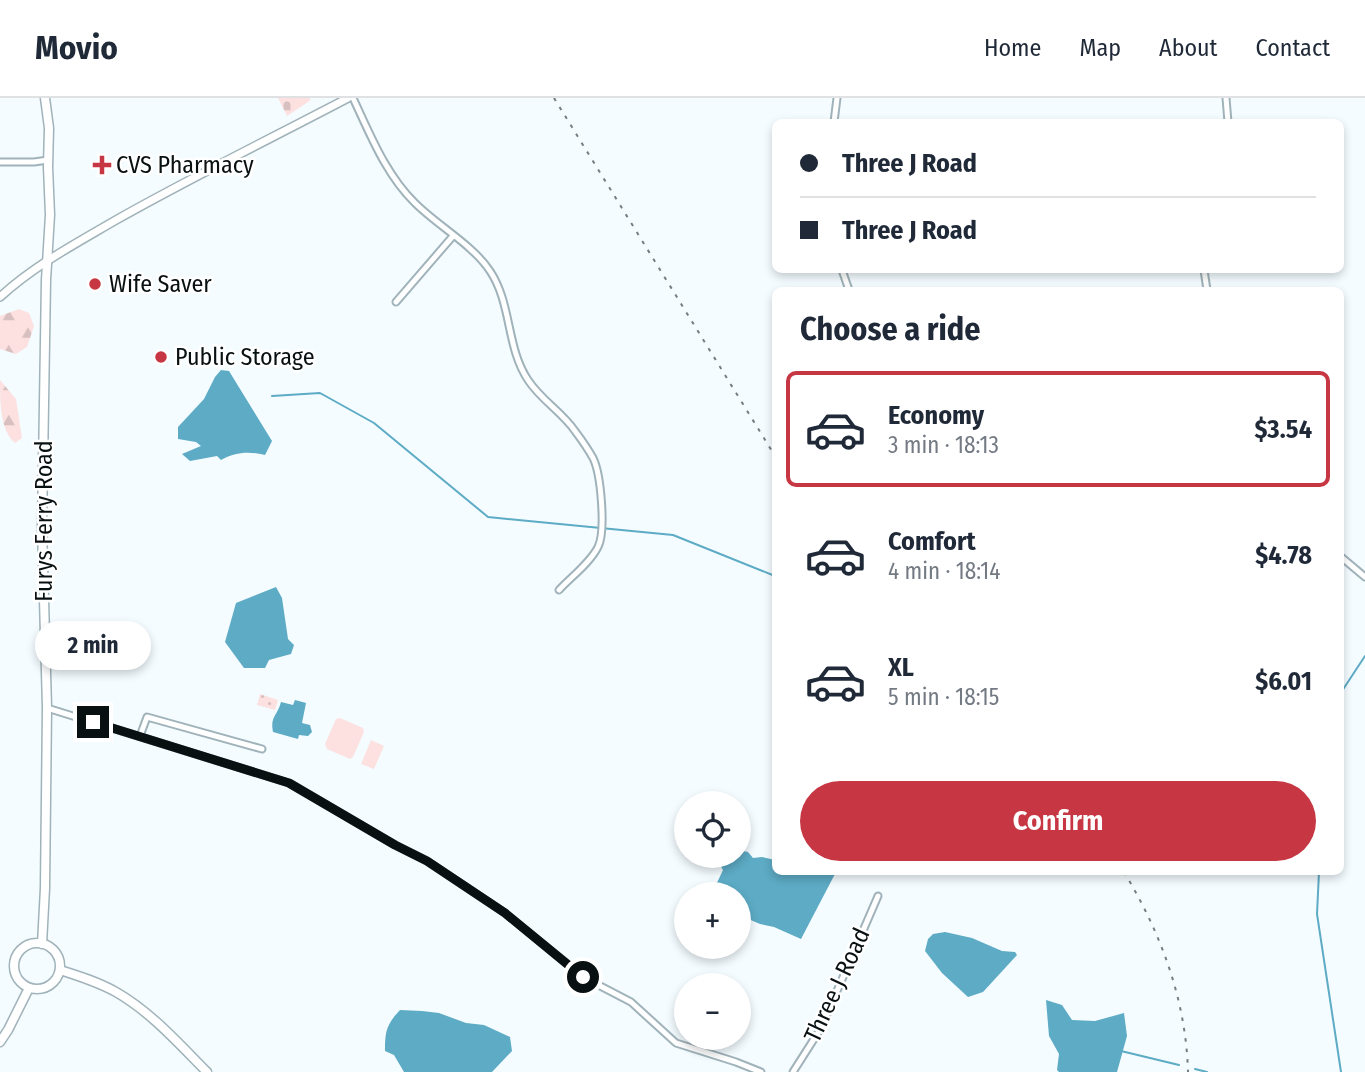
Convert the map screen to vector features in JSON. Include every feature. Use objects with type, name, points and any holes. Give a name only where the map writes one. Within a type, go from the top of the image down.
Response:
[{"type":"main road","name":"Furys Ferry Road","points":[[42,944],[47,708],[42,527],[47,260],[50,238],[49,128],[45,98]]},
{"type":"main road","points":[[42,944],[50,947],[57,955],[60,970],[57,979],[49,986],[29,988],[21,983],[16,975],[15,959],[25,946],[42,944]]},
{"type":"main road","points":[[60,970],[102,985],[128,1000],[160,1025],[207,1072]]},
{"type":"main road","points":[[0,1042],[29,988]]},
{"type":"street","points":[[0,297],[27,273],[66,248],[146,203],[348,98]]},
{"type":"street","points":[[353,98],[375,145],[400,186],[413,201],[484,262],[501,293],[517,359],[528,380],[575,430],[594,460],[603,509],[602,535],[593,554],[559,590]]},
{"type":"street","points":[[834,119],[837,98]]},
{"type":"street","points":[[1226,98],[1228,119]]},
{"type":"street","points":[[0,162],[48,160]]},
{"type":"street","points":[[396,302],[453,236]]},
{"type":"street","points":[[1344,559],[1365,577]]},
{"type":"street","points":[[47,708],[289,783],[427,861],[505,913],[583,977],[631,1002],[676,1043],[761,1072]]},
{"type":"street","points":[[139,736],[147,718],[262,749]]},
{"type":"street","name":"Three J Road","points":[[793,1072],[821,1028],[878,896]]},
{"type":"green space","points":[[278,98],[309,98],[311,100],[287,116]]},
{"type":"green space","points":[[19,309],[29,313],[34,326],[27,347],[16,354],[0,349],[0,316]]},
{"type":"green space","points":[[0,380],[16,399],[22,438],[15,443],[6,431],[4,423]]},
{"type":"green space","points":[[260,694],[278,700],[275,710],[257,705]]},
{"type":"green space","points":[[340,718],[363,728],[364,732],[350,759],[327,749],[325,744],[336,719]]},
{"type":"green space","points":[[371,740],[384,746],[374,769],[361,764]]},
{"type":"water","points":[[221,370],[229,371],[272,441],[265,455],[242,453],[221,460],[217,456],[190,461],[182,454],[201,446],[196,442],[178,439],[178,427],[204,399]]},
{"type":"water","points":[[276,587],[282,598],[288,639],[294,645],[291,654],[269,660],[265,668],[244,668],[225,642],[236,603]]},
{"type":"water","points":[[295,700],[306,703],[302,723],[310,725],[312,732],[308,736],[299,735],[298,739],[273,732],[272,727],[281,702],[293,705]]},
{"type":"water","points":[[751,856],[772,859],[772,875],[834,875],[801,939],[751,920],[751,882],[717,882],[722,868],[751,868]]},
{"type":"water","points":[[945,932],[972,938],[1017,955],[983,992],[968,997],[942,973],[925,951],[928,939],[933,934]]},
{"type":"water","points":[[1046,1000],[1062,1005],[1072,1020],[1095,1021],[1124,1013],[1127,1036],[1117,1072],[1057,1070],[1059,1054],[1049,1036]]},
{"type":"water","points":[[400,1010],[439,1013],[466,1023],[484,1025],[510,1037],[512,1051],[492,1072],[404,1072],[394,1055],[385,1051],[387,1029]]},
{"type":"waterway","points":[[272,396],[320,393],[374,423],[488,517],[673,535],[772,575]]},
{"type":"waterway","points":[[1344,688],[1365,656]]},
{"type":"waterway","points":[[1319,875],[1317,914],[1341,1072]]},
{"type":"waterway","points":[[1121,1051],[1179,1065]]},
{"type":"waterway","points":[[1195,1069],[1207,1072]]},
{"type":"railway","points":[[554,98],[772,451]]},
{"type":"railway","points":[[1126,875],[1160,943],[1177,993],[1188,1072]]},
{"type":"place","name":"CVS Pharmacy","points":[[102,165]]},
{"type":"place","name":"Wife Saver","points":[[95,284]]},
{"type":"place","name":"Public Storage","points":[[161,357]]},
{"type":"route","points":[[93,722],[289,783],[427,861],[505,913],[583,977]]}]
